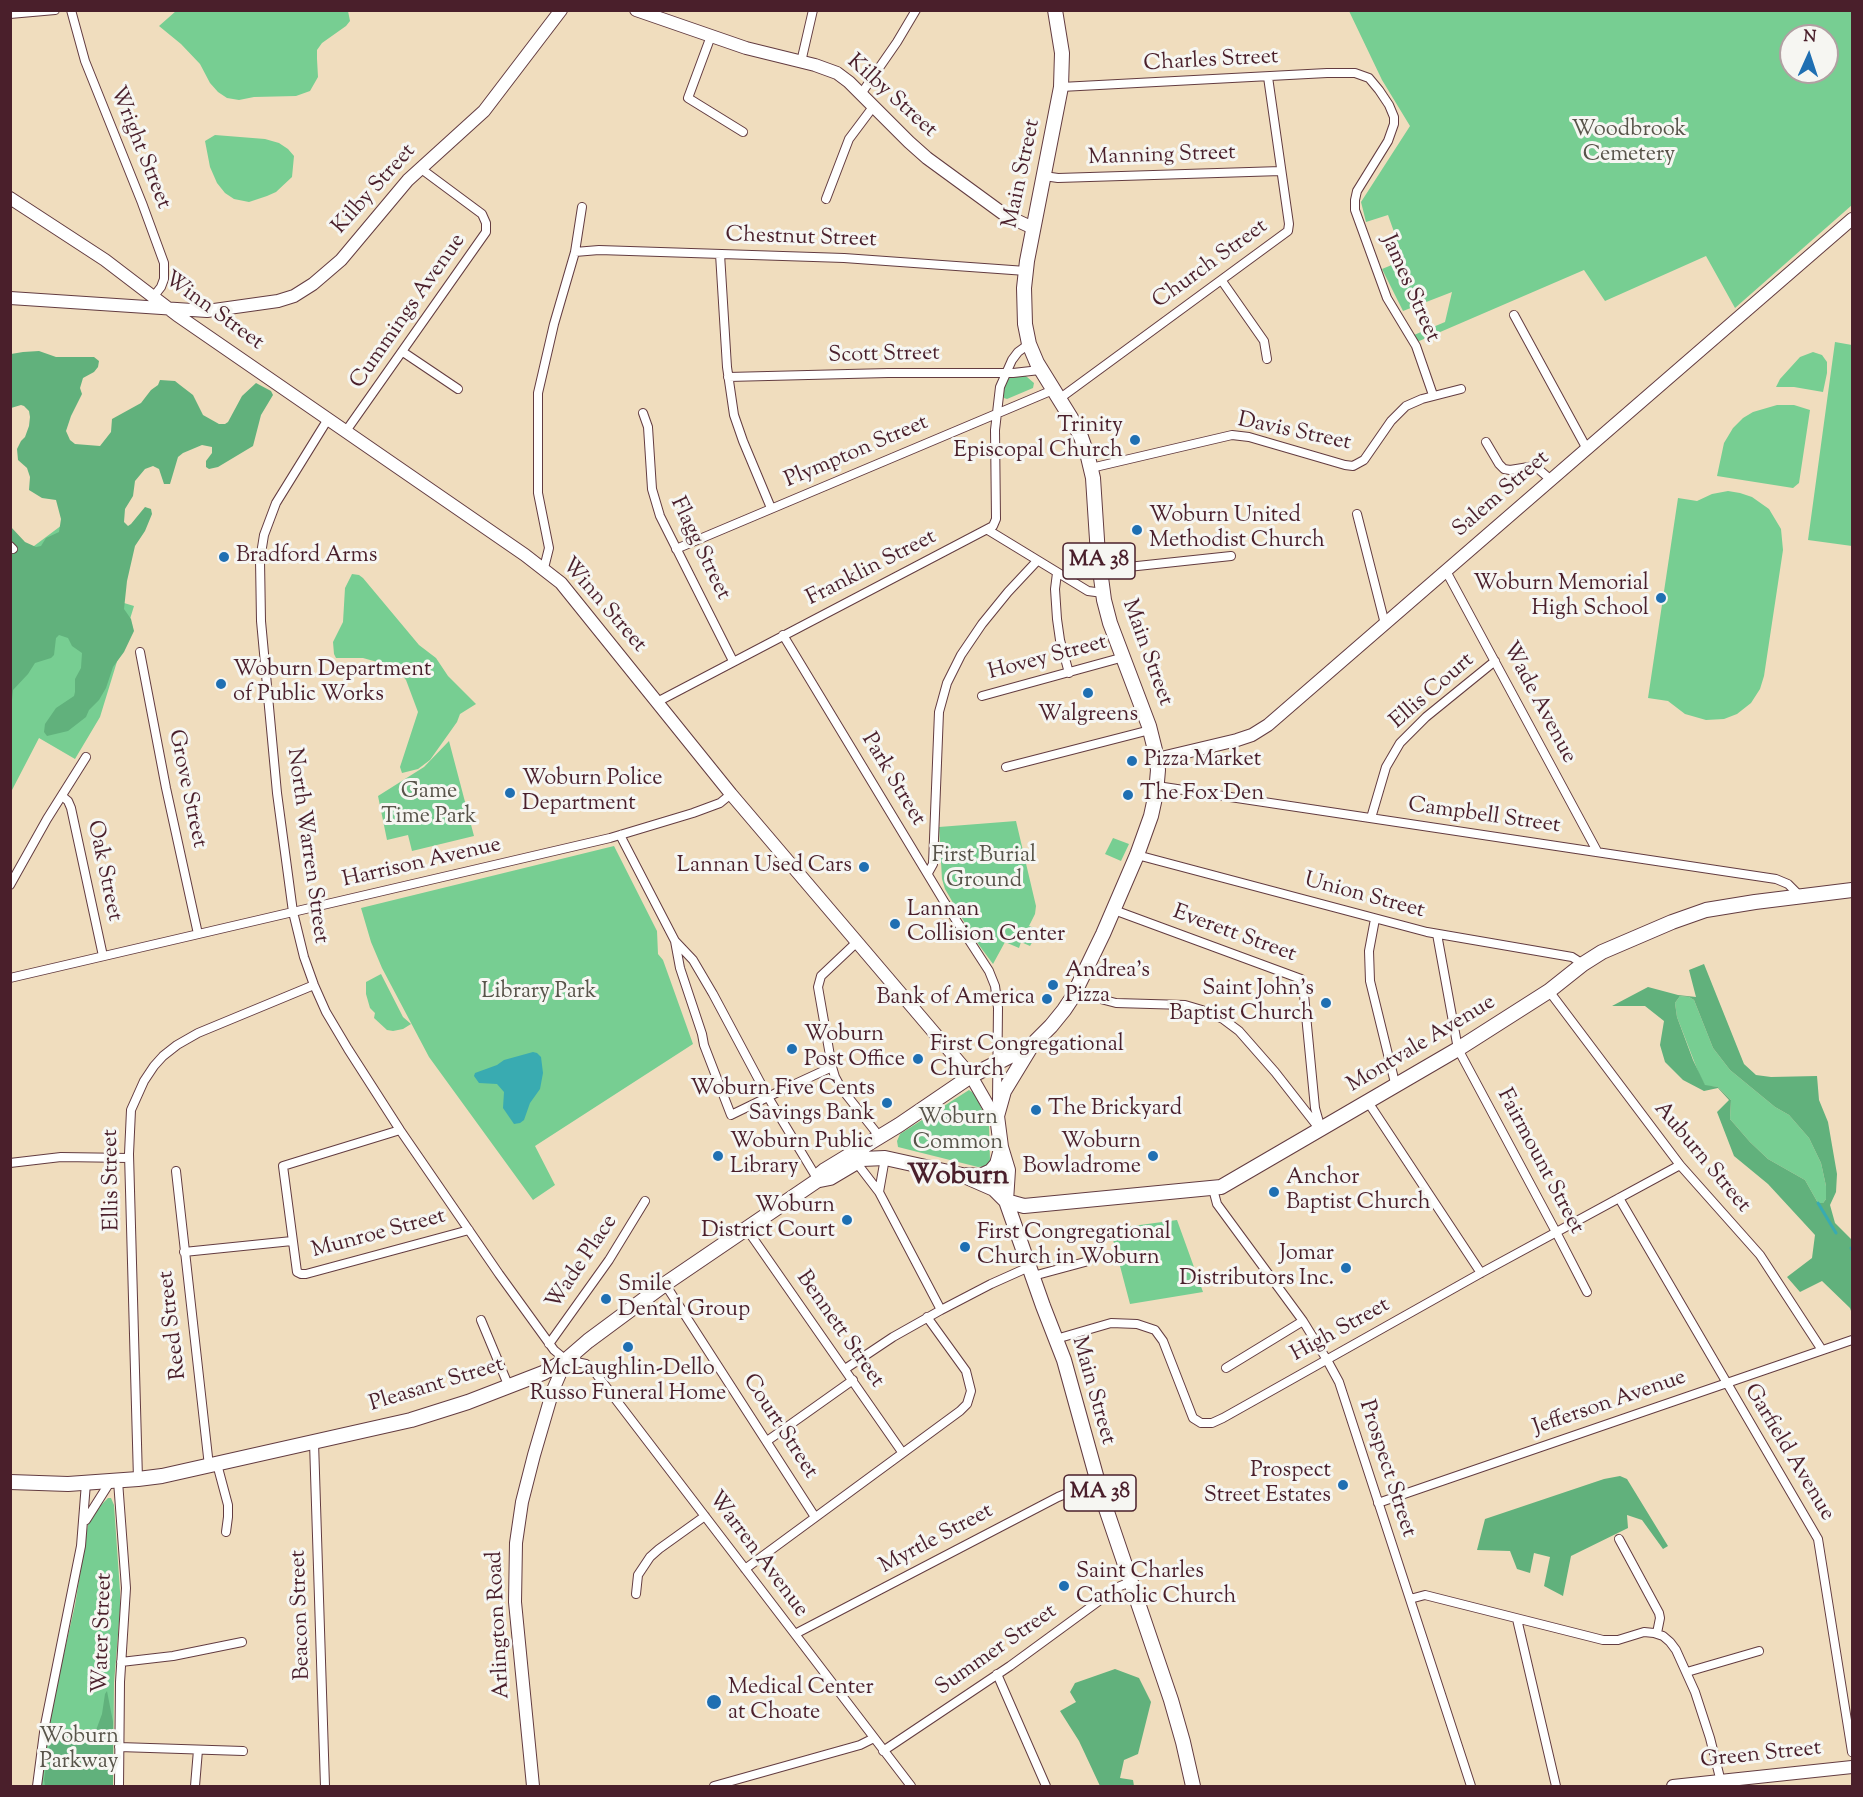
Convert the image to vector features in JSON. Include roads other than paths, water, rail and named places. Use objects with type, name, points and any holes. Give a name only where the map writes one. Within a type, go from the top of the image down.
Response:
[{"type":"main road","name":"Main Street","points":[[1055,10],[1062,53],[1061,87],[1033,228],[1026,271],[1024,314],[1029,344],[1040,370],[1081,437],[1091,468],[1103,593],[1110,623],[1150,730],[1157,759],[1157,786],[1151,816],[1137,855],[1114,910],[1076,989],[1057,1019],[1032,1045],[1004,1091],[997,1116],[1008,1179],[1006,1201],[1072,1385],[1097,1481],[1176,1715],[1193,1786]]},
{"type":"main road","name":"Montvale Avenue","points":[[1006,1201],[1024,1206],[1213,1189],[1224,1186],[1458,1049],[1549,991],[1602,952],[1700,912],[1755,902],[1852,890]]},
{"type":"main road","name":"Main Street","points":[[971,1076],[1032,1045]]},
{"type":"main road","name":"Pleasant Street","points":[[818,1180],[822,1173],[971,1076]]},
{"type":"main road","points":[[899,1125],[891,1138],[885,1158],[962,1175],[980,1176],[991,1171],[997,1164],[1001,1147]]},
{"type":"main road","name":"Pleasant Street","points":[[10,1482],[52,1485],[138,1479],[213,1465],[411,1419],[509,1387],[566,1360],[665,1284],[818,1180],[830,1178],[867,1158],[885,1158]]},
{"type":"main road","points":[[962,1175],[994,1189],[1006,1201]]},
{"type":"street","points":[[10,14],[55,10]]},
{"type":"street","name":"Wright Street","points":[[71,10],[82,53],[164,263],[163,282],[154,296]]},
{"type":"street","name":"Kilby Street","points":[[10,298],[207,311],[284,300],[305,290],[341,260],[420,168],[484,111],[561,10]]},
{"type":"street","name":"Kilby Street","points":[[636,10],[755,51],[827,68],[837,73],[849,82],[909,142],[944,171],[1005,214],[1033,228]]},
{"type":"street","points":[[801,62],[813,10]]},
{"type":"street","points":[[861,94],[916,10]]},
{"type":"street","points":[[711,36],[688,98],[742,132]]},
{"type":"street","name":"Charles Street","points":[[1061,87],[1336,73],[1363,75]]},
{"type":"street","name":"James Street","points":[[1363,75],[1379,90],[1392,112],[1394,122],[1388,141],[1357,191],[1355,210],[1387,297],[1416,346],[1433,395]]},
{"type":"street","name":"Church Street","points":[[1056,394],[1222,281],[1286,233],[1288,229],[1268,77]]},
{"type":"street","points":[[826,199],[849,139],[873,107]]},
{"type":"street","name":"Cummings Avenue","points":[[346,431],[483,238],[487,229],[485,220],[479,212],[420,168]]},
{"type":"street","name":"Manning Street","points":[[1044,176],[1066,178],[1281,171]]},
{"type":"street","name":"Winn Street","points":[[10,198],[105,260],[170,309],[544,568],[569,591],[731,794],[971,1076],[990,1109],[997,1116]]},
{"type":"street","points":[[544,568],[549,548],[538,493],[537,400],[554,324],[575,252],[582,207]]},
{"type":"street","name":"Salem Street","points":[[1157,759],[1237,740],[1262,729],[1283,713],[1852,219]]},
{"type":"street","name":"Chestnut Street","points":[[575,252],[599,250],[876,259],[1026,271]]},
{"type":"street","points":[[720,254],[728,377],[736,424],[771,508]]},
{"type":"street","points":[[1222,281],[1264,341],[1267,359]]},
{"type":"street","points":[[1514,315],[1587,449]]},
{"type":"street","points":[[1029,344],[1016,355],[1000,387],[995,463],[996,519],[988,530],[1088,591],[1103,593]]},
{"type":"street","points":[[403,352],[458,389]]},
{"type":"street","name":"Scott Street","points":[[728,377],[1005,373],[1040,370]]},
{"type":"street","name":"Davis Street","points":[[1091,468],[1232,435],[1249,437],[1353,466],[1364,460],[1401,410],[1411,403],[1433,395],[1461,389]]},
{"type":"street","name":"Plympton Street","points":[[676,549],[997,414],[1056,394]]},
{"type":"street","name":"Flagg Street","points":[[643,413],[648,427],[653,494],[660,516],[733,661]]},
{"type":"street","name":"North Warren Street","points":[[328,419],[276,502],[264,535],[261,553],[261,624],[277,793],[293,912],[302,950],[314,986],[327,1012],[400,1130],[549,1344],[566,1360]]},
{"type":"street","points":[[1486,442],[1504,469],[1533,466],[1551,480]]},
{"type":"street","points":[[1357,514],[1385,624]]},
{"type":"street","name":"Franklin Street","points":[[657,702],[988,530]]},
{"type":"street","points":[[1100,570],[1231,556]]},
{"type":"street","points":[[928,873],[933,864],[939,712],[947,683],[965,650],[994,608],[1037,561]]},
{"type":"street","name":"Wade Avenue","points":[[1446,571],[1597,851]]},
{"type":"street","points":[[1057,573],[1055,589],[1057,619],[1069,673]]},
{"type":"street","name":"Park Street","points":[[783,635],[992,977],[998,1008],[997,1116]]},
{"type":"street","name":"Grove Street","points":[[140,651],[166,788],[198,933]]},
{"type":"street","name":"Hovey Street","points":[[982,696],[1124,657]]},
{"type":"street","name":"Ellis Court","points":[[1371,818],[1386,767],[1400,743],[1426,717],[1496,661]]},
{"type":"street","points":[[1006,767],[1150,730]]},
{"type":"street","points":[[10,885],[86,757]]},
{"type":"street","name":"Campbell Street","points":[[1157,786],[1776,879],[1788,884],[1801,897]]},
{"type":"street","name":"Harrison Avenue","points":[[10,978],[620,835],[720,803],[731,794]]},
{"type":"street","name":"Oak Street","points":[[62,796],[71,808],[103,956]]},
{"type":"street","points":[[620,835],[675,941],[693,960],[768,1097],[818,1180]]},
{"type":"street","name":"Union Street","points":[[1137,855],[1375,919],[1437,934],[1572,957],[1583,964]]},
{"type":"street","name":"Everett Street","points":[[1114,910],[1300,978],[1303,984],[1315,1108],[1321,1130]]},
{"type":"street","points":[[1375,919],[1368,951],[1369,975],[1377,1016],[1396,1087]]},
{"type":"street","name":"Fairmount Street","points":[[1437,934],[1458,1049],[1587,1292]]},
{"type":"street","points":[[675,941],[680,968],[704,1045],[731,1115],[832,1067]]},
{"type":"street","points":[[857,942],[824,972],[818,981],[832,1067],[841,1088],[879,1136]]},
{"type":"street","name":"Ellis Street","points":[[138,1479],[128,1134],[131,1110],[144,1080],[163,1056],[177,1045],[198,1033],[314,986]]},
{"type":"street","points":[[1076,989],[1109,1002],[1134,1005],[1193,1006],[1232,1025],[1275,1072],[1321,1130]]},
{"type":"street","name":"Auburn Street","points":[[1549,991],[1680,1165],[1760,1255],[1822,1350]]},
{"type":"street","points":[[1368,1102],[1480,1273]]},
{"type":"street","points":[[292,1241],[284,1166],[400,1130]]},
{"type":"street","points":[[10,1162],[61,1157],[129,1158]]},
{"type":"street","points":[[879,1192],[885,1158]]},
{"type":"street","points":[[856,1162],[879,1192],[941,1310]]},
{"type":"street","name":"High Street","points":[[1056,1339],[1111,1323],[1137,1324],[1155,1330],[1164,1343],[1190,1414],[1195,1420],[1212,1423],[1480,1273],[1680,1165]]},
{"type":"street","points":[[176,1171],[184,1252]]},
{"type":"street","name":"Prospect Street","points":[[1213,1189],[1217,1204],[1303,1321],[1339,1382],[1472,1786]]},
{"type":"street","name":"Garfield Avenue","points":[[1619,1198],[1818,1539],[1852,1752]]},
{"type":"street","name":"Wade Place","points":[[549,1344],[609,1260],[645,1201]]},
{"type":"street","name":"Bennett Street","points":[[746,1228],[902,1452]]},
{"type":"street","name":"Munroe Street","points":[[292,1241],[298,1273],[306,1274],[469,1230]]},
{"type":"street","name":"Reed Street","points":[[226,1532],[228,1505],[213,1465],[184,1252],[292,1241]]},
{"type":"street","points":[[845,1369],[927,1317],[991,1284],[1031,1271],[1084,1263]]},
{"type":"street","name":"Court Street","points":[[665,1284],[815,1517]]},
{"type":"street","points":[[745,1569],[960,1411],[967,1403],[971,1394],[969,1378],[962,1363],[927,1317]]},
{"type":"street","points":[[480,1320],[509,1387]]},
{"type":"street","points":[[1226,1368],[1303,1321]]},
{"type":"street","name":"Jefferson Avenue","points":[[1378,1503],[1852,1340]]},
{"type":"street","name":"Warren Avenue","points":[[566,1360],[585,1364],[593,1369],[910,1786]]},
{"type":"street","name":"Arlington Road","points":[[533,1786],[515,1602],[516,1543],[528,1476],[553,1390],[566,1360]]},
{"type":"street","points":[[767,1441],[853,1380]]},
{"type":"street","name":"Beacon Street","points":[[314,1442],[325,1786]]},
{"type":"street","points":[[83,1529],[88,1515],[114,1481]]},
{"type":"street","name":"Water Street","points":[[114,1481],[126,1581],[121,1662],[120,1786]]},
{"type":"street","name":"Myrtle Street","points":[[795,1635],[1058,1497],[1097,1481]]},
{"type":"street","points":[[36,1786],[45,1725],[76,1577],[83,1529],[86,1483]]},
{"type":"street","points":[[636,1594],[638,1575],[650,1557],[705,1516]]},
{"type":"street","points":[[1619,1539],[1659,1613],[1657,1634]]},
{"type":"street","name":"Summer Street","points":[[883,1751],[997,1674],[1118,1587],[1130,1582]]},
{"type":"street","points":[[1410,1599],[1425,1595],[1608,1641],[1641,1632],[1657,1634],[1665,1638],[1672,1645],[1687,1672],[1701,1707],[1721,1784]]},
{"type":"street","points":[[1517,1619],[1556,1786]]},
{"type":"street","points":[[121,1662],[173,1656],[242,1642]]},
{"type":"street","points":[[1687,1672],[1759,1651]]},
{"type":"street","points":[[997,1674],[1047,1786]]},
{"type":"street","points":[[714,1786],[862,1745],[874,1738]]},
{"type":"street","points":[[119,1747],[243,1751]]},
{"type":"street","points":[[195,1786],[198,1750]]},
{"type":"street","name":"Green Street","points":[[1673,1786],[1721,1784],[1852,1767]]},
{"type":"water","points":[[533,1052],[541,1057],[543,1073],[540,1089],[530,1103],[524,1120],[514,1124],[503,1108],[504,1092],[497,1084],[479,1083],[474,1076],[475,1073],[504,1060]]},
{"type":"waterway","points":[[1818,1203],[1836,1233]]},
{"type":"place","name":"Trinity Episcopal Church","points":[[1135,440]]},
{"type":"place","name":"Woburn United Methodist Church","points":[[1137,530]]},
{"type":"place","name":"Bradford Arms","points":[[224,557]]},
{"type":"place","name":"Woburn Memorial High School","points":[[1661,598]]},
{"type":"place","name":"Woburn Department of Public Works","points":[[221,684]]},
{"type":"place","name":"Walgreens","points":[[1088,693]]},
{"type":"place","name":"Pizza Market","points":[[1132,761]]},
{"type":"place","name":"Woburn Police Department","points":[[510,793]]},
{"type":"place","name":"The Fox Den","points":[[1128,795]]},
{"type":"place","name":"Lannan Used Cars","points":[[864,867]]},
{"type":"place","name":"Lannan Collision Center","points":[[895,924]]},
{"type":"place","name":"Andrea's Pizza","points":[[1053,985]]},
{"type":"place","name":"Bank of America","points":[[1047,999]]},
{"type":"place","name":"Saint John's Baptist Church","points":[[1326,1003]]},
{"type":"place","name":"Woburn Post Office","points":[[792,1049]]},
{"type":"place","name":"First Congregational Church","points":[[918,1059]]},
{"type":"place","name":"Woburn Five Cents Savings Bank","points":[[887,1103]]},
{"type":"place","name":"The Brickyard","points":[[1036,1110]]},
{"type":"place","name":"Woburn Public Library","points":[[718,1156]]},
{"type":"place","name":"Woburn Bowladrome","points":[[1153,1156]]},
{"type":"place","name":"Anchor Baptist Church","points":[[1274,1192]]},
{"type":"place","name":"Woburn District Court","points":[[847,1220]]},
{"type":"place","name":"First Congregational Church in Woburn","points":[[965,1247]]},
{"type":"place","name":"Jomar Distributors Inc.","points":[[1346,1268]]},
{"type":"place","name":"Smile Dental Group","points":[[606,1299]]},
{"type":"place","name":"McLaughlin-Dello Russo Funeral Home","points":[[628,1347]]},
{"type":"place","name":"Prospect Street Estates","points":[[1343,1485]]},
{"type":"place","name":"Saint Charles Catholic Church","points":[[1064,1586]]},
{"type":"place","name":"Medical Center at Choate","points":[[714,1702]]},
{"type":"district","name":"Woburn","points":[[958,1178]]},
{"type":"park label","name":"Woodbrook Cemetery","points":[[1629,144]]},
{"type":"park label","name":"Game Time Park","points":[[429,806]]},
{"type":"park label","name":"First Burial Ground","points":[[984,870]]},
{"type":"park label","name":"Library Park","points":[[539,993]]},
{"type":"park label","name":"Woburn Common","points":[[958,1132]]},
{"type":"park label","name":"Woburn Parkway","points":[[79,1751]]}]
